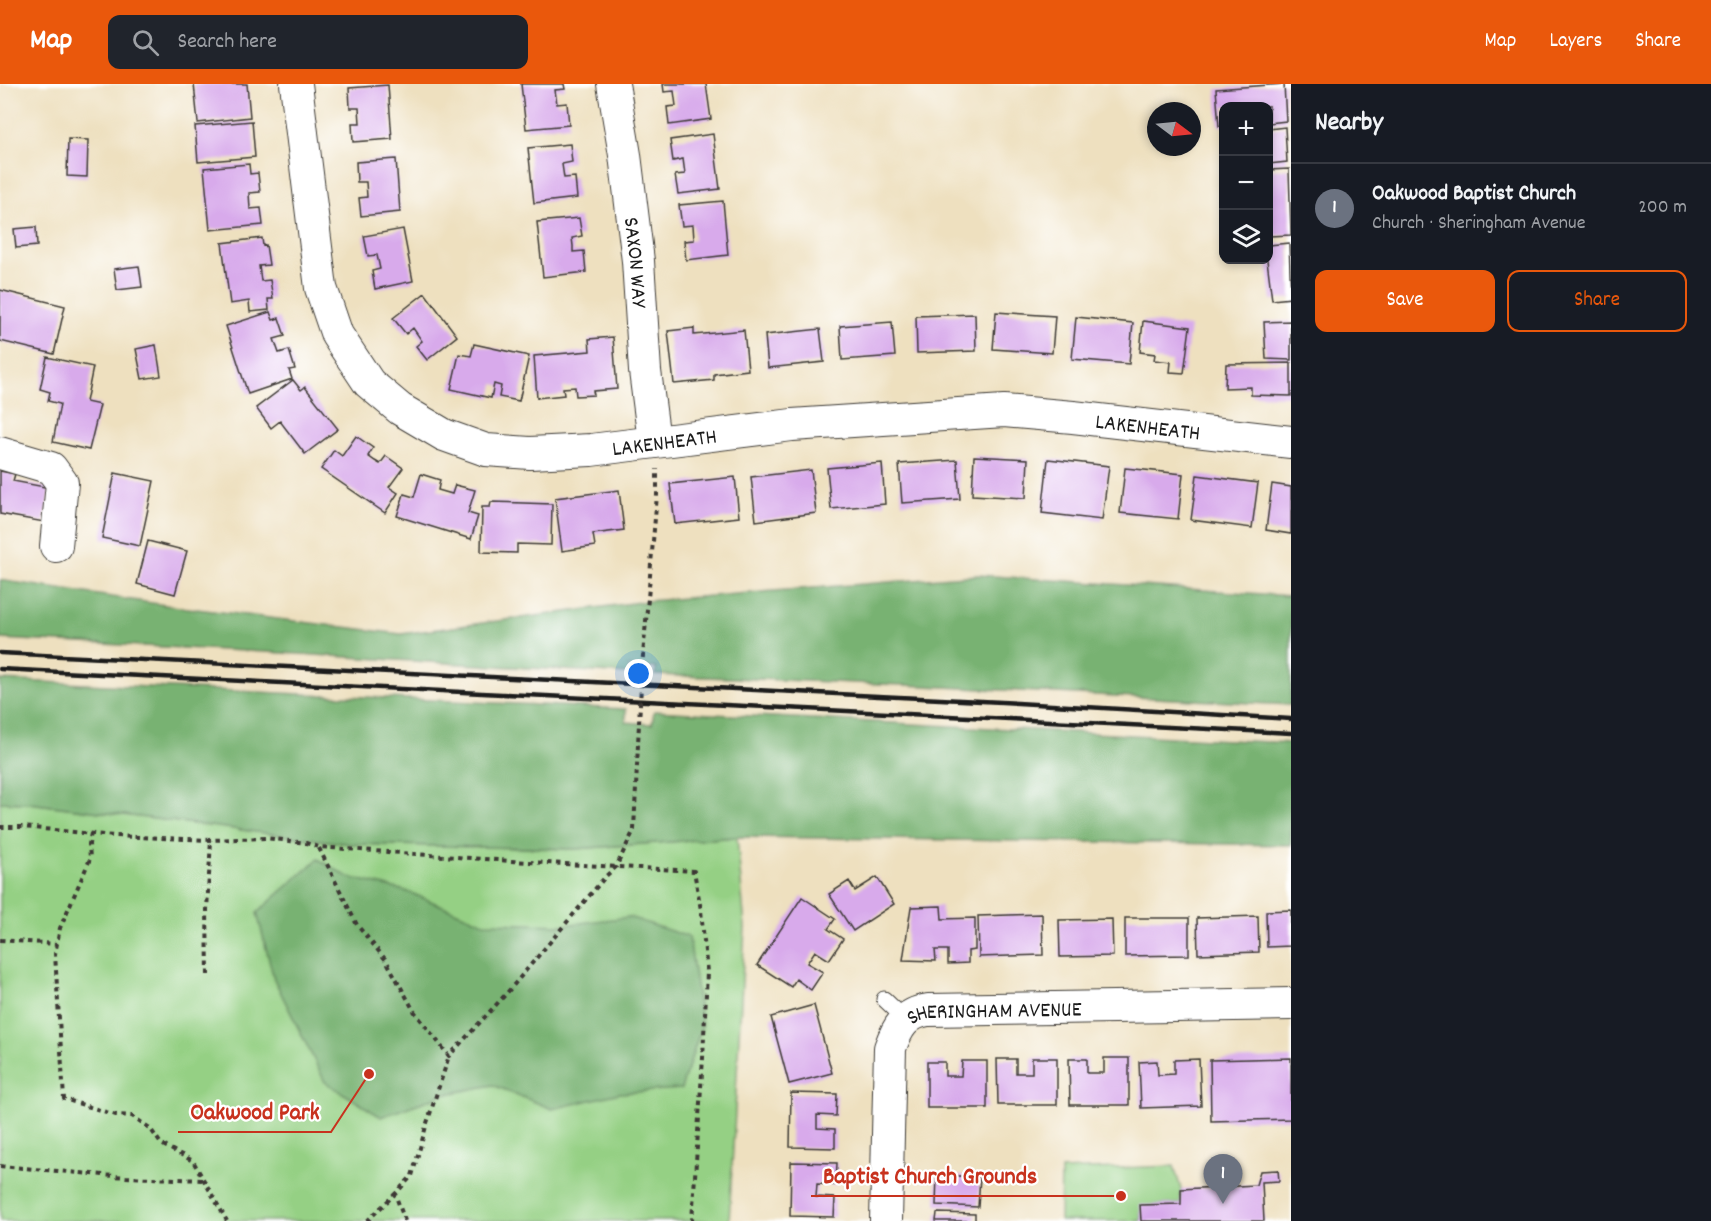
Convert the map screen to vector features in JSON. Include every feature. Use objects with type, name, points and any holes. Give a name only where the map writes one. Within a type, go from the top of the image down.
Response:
[{"type":"street","name":"LAKENHEATH","points":[[296,84],[321,288],[337,335],[369,383],[400,410],[444,435],[486,450],[530,453],[591,450],[792,425],[1004,411],[1291,442]]},
{"type":"street","name":"SAXON WAY","points":[[613,84],[625,155],[638,261],[645,371],[654,441]]},
{"type":"street","points":[[0,453],[51,468],[62,483],[56,546]]},
{"type":"street","name":"SHERINGHAM AVENUE","points":[[886,1221],[890,1048],[894,1035],[894,1009],[919,1011],[1291,1004]]},
{"type":"path","points":[[367,1221],[412,1176],[449,1056],[616,867],[634,830],[642,667],[657,495],[654,441]]},
{"type":"path","points":[[0,826],[114,836],[211,840],[266,838],[319,847],[694,871],[701,910],[707,972],[692,1221]]},
{"type":"path","points":[[91,833],[90,859],[60,928],[55,954],[64,1099],[116,1115],[132,1116],[150,1128],[161,1144],[193,1161],[227,1221]]},
{"type":"path","points":[[208,975],[207,910],[211,840]]},
{"type":"path","points":[[319,847],[357,925],[386,960],[414,1011],[449,1056]]},
{"type":"path","points":[[0,940],[57,944]]},
{"type":"path","points":[[0,1166],[126,1177],[203,1180]]},
{"type":"path","points":[[395,1194],[405,1221]]},
{"type":"green space","points":[[978,575],[1291,596],[1291,705],[655,675],[656,668],[629,667],[628,674],[0,639],[0,580],[172,606],[401,634],[647,601]]},
{"type":"green space","points":[[0,680],[626,709],[626,722],[652,724],[654,711],[1291,743],[1291,845],[737,837],[575,849],[351,844],[29,803],[0,802]]},
{"type":"green space","points":[[0,802],[29,803],[351,844],[575,849],[737,837],[745,927],[729,1221],[0,1221]]},
{"type":"green space","points":[[318,859],[348,877],[406,891],[484,923],[564,925],[629,917],[689,937],[702,1026],[681,1089],[620,1093],[552,1109],[493,1085],[442,1095],[381,1117],[325,1082],[274,979],[257,913]]},
{"type":"green space","points":[[1174,1166],[1181,1189],[1181,1204],[1141,1206],[1141,1221],[1060,1221],[1061,1170]]},
{"type":"building","points":[[194,84],[247,84],[250,117],[198,123]]},
{"type":"building","points":[[521,84],[564,84],[565,89],[555,90],[557,104],[567,103],[569,125],[526,129]]},
{"type":"building","points":[[663,84],[706,84],[711,119],[669,125],[667,107],[676,106],[674,91],[664,92]]},
{"type":"building","points":[[1284,84],[1286,121],[1273,123],[1273,102],[1219,102],[1219,126],[1216,89]]},
{"type":"building","points":[[388,85],[392,139],[353,142],[352,123],[360,123],[359,108],[350,108],[349,88]]},
{"type":"building","points":[[252,121],[255,157],[198,162],[195,126]]},
{"type":"building","points":[[1285,127],[1287,162],[1273,164],[1273,128]]},
{"type":"building","points":[[713,134],[720,189],[678,194],[675,175],[685,174],[683,159],[673,161],[670,140]]},
{"type":"building","points":[[68,139],[88,140],[87,177],[67,176]]},
{"type":"building","points":[[570,144],[572,162],[562,164],[564,178],[575,177],[577,198],[534,203],[528,148]]},
{"type":"building","points":[[396,159],[400,212],[361,216],[359,198],[367,197],[366,182],[357,182],[356,162]]},
{"type":"building","points":[[249,164],[250,174],[258,173],[260,192],[249,193],[250,209],[261,208],[263,225],[210,230],[204,168]]},
{"type":"building","points":[[1289,169],[1291,235],[1273,236],[1273,170]]},
{"type":"building","points":[[723,201],[728,255],[686,260],[684,241],[694,240],[693,225],[682,226],[679,205]]},
{"type":"building","points":[[579,218],[582,236],[572,238],[573,252],[584,251],[586,272],[543,277],[537,222]]},
{"type":"building","points":[[36,227],[37,246],[16,248],[14,229]]},
{"type":"building","points":[[403,229],[413,281],[375,289],[372,271],[380,269],[377,255],[368,256],[364,236]]},
{"type":"building","points":[[262,238],[263,246],[266,245],[269,265],[259,266],[261,281],[270,280],[273,299],[268,299],[269,310],[250,312],[249,301],[230,304],[222,243]]},
{"type":"building","points":[[1289,243],[1291,298],[1272,300],[1268,264],[1273,264],[1273,245]]},
{"type":"building","points":[[139,266],[142,287],[117,290],[114,269]]},
{"type":"building","points":[[0,290],[65,306],[54,354],[0,341]]},
{"type":"building","points":[[425,293],[457,336],[427,360],[416,346],[422,341],[413,328],[406,334],[393,318]]},
{"type":"building","points":[[270,312],[273,320],[279,318],[285,336],[274,339],[279,353],[289,350],[295,369],[289,370],[292,379],[248,394],[226,326]]},
{"type":"building","points":[[996,312],[1055,316],[1052,353],[993,349]]},
{"type":"building","points":[[975,314],[976,351],[917,353],[916,316]]},
{"type":"building","points":[[1076,317],[1133,323],[1129,364],[1072,359]]},
{"type":"building","points":[[1143,321],[1190,327],[1184,373],[1170,372],[1171,362],[1154,360],[1155,354],[1140,352]]},
{"type":"building","points":[[1291,321],[1291,360],[1266,359],[1264,322]]},
{"type":"building","points":[[892,322],[895,356],[842,360],[840,326]]},
{"type":"building","points":[[694,328],[694,335],[744,330],[748,370],[714,374],[714,380],[674,384],[668,331]]},
{"type":"building","points":[[820,329],[824,362],[768,368],[765,335]]},
{"type":"building","points":[[613,337],[617,389],[593,391],[594,395],[576,396],[575,387],[563,388],[564,395],[537,398],[534,356],[590,351],[589,339]]},
{"type":"building","points":[[474,344],[529,356],[519,401],[499,397],[501,386],[494,384],[491,398],[451,389],[459,354],[471,356]]},
{"type":"building","points":[[156,345],[161,376],[142,379],[136,349]]},
{"type":"building","points":[[47,357],[93,367],[86,402],[100,405],[89,450],[53,442],[60,404],[48,401],[50,392],[40,389]]},
{"type":"building","points":[[1291,363],[1291,396],[1251,395],[1251,387],[1225,388],[1226,364]]},
{"type":"building","points":[[293,380],[301,390],[305,387],[338,429],[305,454],[280,421],[271,428],[256,408]]},
{"type":"building","points":[[356,436],[373,448],[368,456],[375,461],[380,464],[386,456],[403,468],[389,487],[398,493],[385,513],[321,469],[334,450],[342,456]]},
{"type":"building","points":[[974,456],[1028,459],[1026,498],[972,495]]},
{"type":"building","points":[[1048,459],[1109,466],[1102,520],[1042,513]]},
{"type":"building","points":[[957,460],[960,499],[902,503],[899,464]]},
{"type":"building","points":[[882,463],[885,504],[831,509],[827,468]]},
{"type":"building","points":[[1125,468],[1183,474],[1178,519],[1120,513]]},
{"type":"building","points":[[811,470],[816,513],[756,521],[751,477]]},
{"type":"building","points":[[0,471],[15,474],[13,481],[50,488],[44,522],[0,514]]},
{"type":"building","points":[[115,473],[154,481],[140,546],[102,538]]},
{"type":"building","points":[[421,474],[440,480],[438,490],[452,494],[455,485],[475,490],[468,513],[478,516],[471,539],[397,516],[404,494],[414,497]]},
{"type":"building","points":[[1197,475],[1258,483],[1252,528],[1191,520]]},
{"type":"building","points":[[735,477],[739,517],[675,524],[670,484]]},
{"type":"building","points":[[1272,484],[1291,487],[1291,534],[1266,530]]},
{"type":"building","points":[[619,490],[624,530],[593,534],[595,546],[562,551],[555,498]]},
{"type":"building","points":[[491,502],[552,504],[551,545],[517,544],[517,553],[481,552],[482,507],[490,507]]},
{"type":"building","points":[[148,541],[187,551],[175,594],[137,584]]},
{"type":"building","points":[[877,877],[894,904],[853,931],[829,894],[849,881],[855,891]]},
{"type":"building","points":[[802,897],[835,919],[828,929],[843,939],[829,960],[815,951],[807,963],[823,972],[811,990],[796,979],[791,987],[757,965]]},
{"type":"building","points":[[941,906],[942,919],[975,918],[975,950],[968,951],[968,963],[948,964],[948,950],[935,950],[936,961],[903,960],[911,907]]},
{"type":"building","points":[[1291,910],[1291,946],[1267,947],[1266,911]]},
{"type":"building","points":[[1042,914],[1043,955],[979,957],[978,916]]},
{"type":"building","points":[[1258,916],[1259,952],[1198,954],[1197,918]]},
{"type":"building","points":[[1125,918],[1189,918],[1189,955],[1125,956]]},
{"type":"building","points":[[1112,919],[1113,956],[1060,957],[1059,920]]},
{"type":"building","points":[[814,1005],[832,1073],[789,1084],[771,1017]]},
{"type":"building","points":[[1032,1058],[1057,1058],[1057,1105],[998,1105],[997,1059],[1016,1059],[1016,1073],[1032,1073]]},
{"type":"building","points":[[1104,1058],[1129,1058],[1129,1105],[1070,1105],[1069,1059],[1087,1059],[1087,1073],[1104,1073]]},
{"type":"building","points":[[1291,1058],[1291,1119],[1211,1121],[1210,1060]]},
{"type":"building","points":[[1199,1059],[1201,1106],[1141,1108],[1139,1062],[1157,1061],[1158,1075],[1174,1074],[1174,1060]]},
{"type":"building","points":[[962,1061],[987,1061],[987,1108],[927,1108],[927,1062],[945,1062],[945,1076],[961,1076]]},
{"type":"building","points":[[791,1093],[837,1094],[836,1116],[817,1115],[817,1128],[835,1129],[835,1148],[790,1147]]},
{"type":"building","points":[[791,1162],[837,1163],[836,1185],[817,1184],[816,1197],[835,1198],[834,1217],[790,1216]]},
{"type":"building","points":[[1278,1170],[1279,1181],[1262,1182],[1264,1221],[1141,1221],[1140,1205],[1181,1204],[1181,1189],[1256,1185],[1260,1171]]},
{"type":"building","points":[[937,1175],[980,1177],[978,1207],[936,1205]]},
{"type":"building","points":[[937,1213],[975,1214],[975,1221],[936,1221]]},
{"type":"railway","points":[[0,653],[1002,702],[1291,719]]},
{"type":"railway","points":[[0,669],[1291,733]]},
{"type":"place","name":"Oakwood Park","points":[[369,1074]]},
{"type":"place","name":"Baptist Church Grounds","points":[[1121,1196]]},
{"type":"place","name":"Oakwood Baptist Church","points":[[1223,1204]]}]
